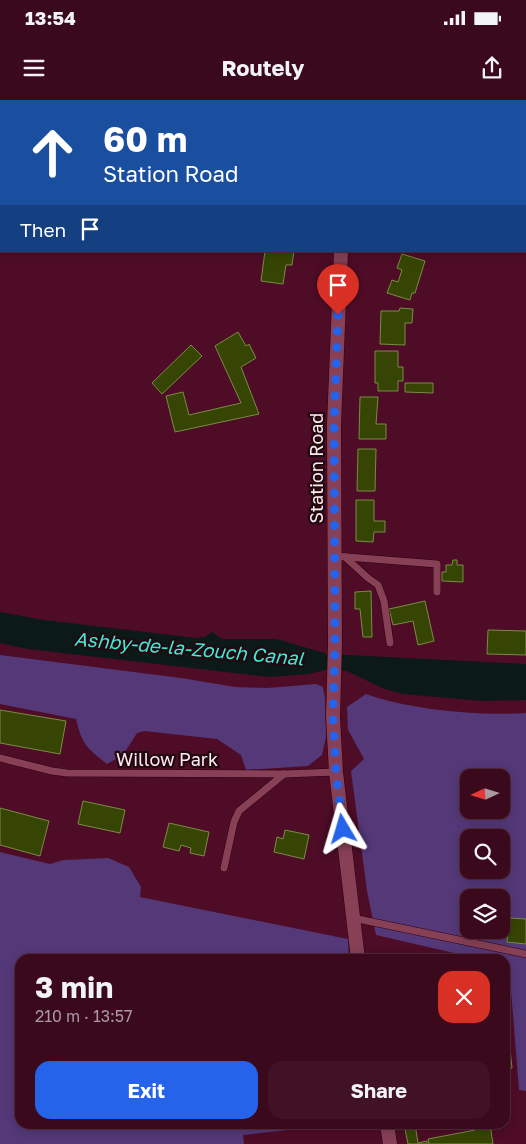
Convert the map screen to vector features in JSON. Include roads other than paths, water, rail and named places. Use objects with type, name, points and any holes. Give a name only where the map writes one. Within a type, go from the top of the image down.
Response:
[{"type":"street","name":"Station Road","points":[[341,252],[334,425],[339,556],[333,686],[336,772],[357,954]]},
{"type":"street","points":[[387,1129],[390,1144]]},
{"type":"lane","points":[[339,556],[437,564],[437,592]]},
{"type":"lane","points":[[339,556],[378,585],[384,601],[390,643]]},
{"type":"lane","name":"Willow Park","points":[[0,758],[67,773],[284,774],[336,772]]},
{"type":"lane","points":[[224,868],[234,822],[239,811],[284,774]]},
{"type":"lane","points":[[353,918],[526,954]]},
{"type":"water","name":"Ashby-de-la-Zouch Canal","points":[[0,612],[44,620],[196,638],[205,637],[212,632],[222,639],[276,639],[328,654],[526,664],[526,700],[483,701],[402,694],[382,688],[347,671],[328,669],[309,674],[270,677],[28,649],[0,643]]}]
